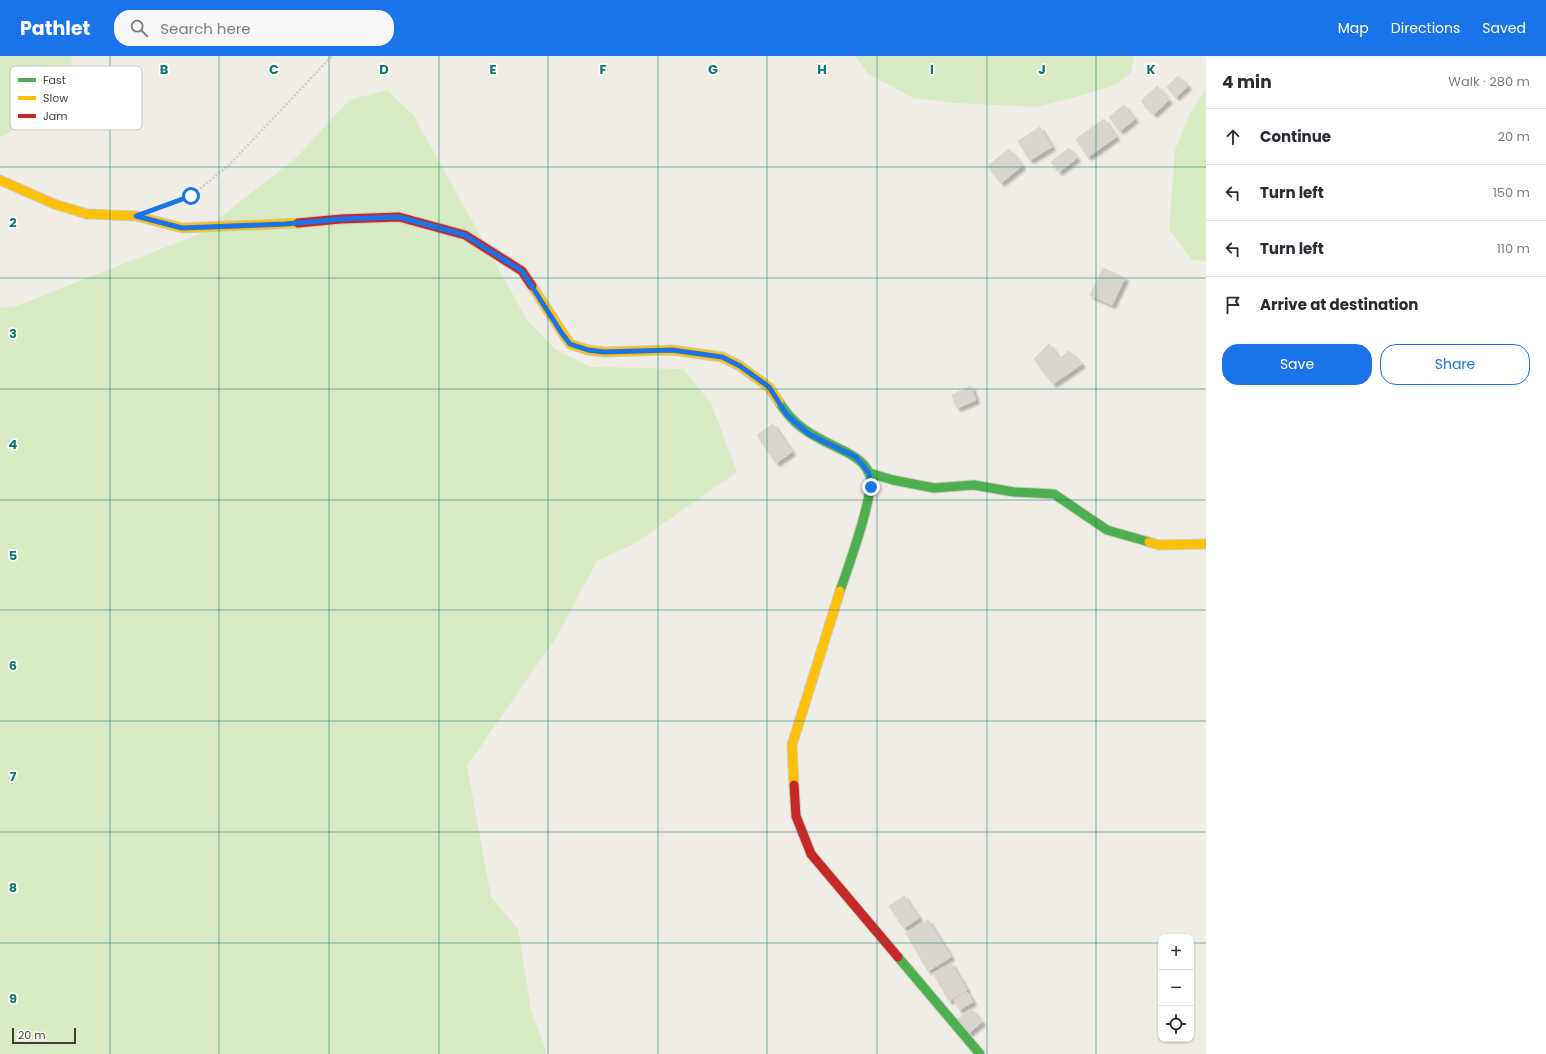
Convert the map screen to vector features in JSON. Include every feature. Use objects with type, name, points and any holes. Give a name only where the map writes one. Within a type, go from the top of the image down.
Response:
[{"type":"street","points":[[0,180],[48,201],[86,214],[136,216],[182,228],[285,224],[342,219],[399,217],[465,235],[522,271],[570,344],[588,350],[604,352],[672,350],[722,357],[740,366],[769,387],[787,415],[809,434],[856,457],[869,473],[871,487],[864,516],[792,745],[796,816],[811,854],[980,1054]]},
{"type":"street","points":[[869,473],[892,480],[934,488],[974,485],[1014,492],[1054,494],[1107,530],[1159,545],[1206,544]]},
{"type":"path","points":[[170,204],[191,196],[229,165],[332,56]]},
{"type":"green space","points":[[0,56],[72,56],[71,66],[10,66],[10,130],[14,130],[0,137]]},
{"type":"green space","points":[[855,56],[1134,56],[1131,73],[1116,85],[1036,107],[954,103],[913,98],[868,74]]},
{"type":"green space","points":[[1206,89],[1206,261],[1192,260],[1169,229],[1175,150],[1189,115]]},
{"type":"green space","points":[[387,90],[414,116],[527,320],[555,349],[591,367],[683,369],[711,403],[737,472],[634,544],[597,561],[558,635],[467,766],[491,897],[518,929],[531,1010],[545,1047],[546,1054],[0,1054],[0,308],[19,305],[199,234],[297,157],[349,100]]},
{"type":"building","points":[[1178,76],[1188,86],[1176,97],[1167,87]]},
{"type":"building","points":[[1157,86],[1169,100],[1154,114],[1141,101]]},
{"type":"building","points":[[1124,105],[1135,119],[1120,131],[1109,117]]},
{"type":"building","points":[[1104,119],[1116,137],[1088,157],[1076,139]]},
{"type":"building","points":[[1040,127],[1052,147],[1030,160],[1018,141]]},
{"type":"building","points":[[1069,148],[1077,158],[1059,172],[1051,162]]},
{"type":"building","points":[[1009,149],[1022,166],[1001,183],[988,166]]},
{"type":"building","points":[[1103,268],[1125,278],[1112,305],[1090,295]]},
{"type":"building","points":[[1049,344],[1059,359],[1069,351],[1082,364],[1053,384],[1034,359]]},
{"type":"building","points":[[971,386],[976,400],[957,408],[952,395]]},
{"type":"building","points":[[773,424],[792,452],[776,463],[757,435]]},
{"type":"building","points":[[904,896],[919,918],[904,928],[889,906]]},
{"type":"building","points":[[928,920],[951,957],[928,971],[906,933]]},
{"type":"building","points":[[951,963],[967,990],[949,1001],[933,973]]},
{"type":"building","points":[[967,992],[973,1002],[959,1010],[954,1000]]},
{"type":"building","points":[[971,1009],[982,1022],[969,1033],[958,1019]]},
{"type":"traffic: fast","points":[[779,402],[797,424],[819,438],[855,457],[863,464],[869,473],[869,496],[860,530],[840,591]]},
{"type":"traffic: fast","points":[[869,473],[893,480],[934,488],[974,485],[1014,492],[1054,494],[1107,530],[1149,542]]},
{"type":"traffic: fast","points":[[898,957],[980,1054]]},
{"type":"traffic: slow","points":[[0,180],[54,204],[87,214],[136,216],[182,228],[298,223]]},
{"type":"traffic: slow","points":[[532,286],[570,344],[588,350],[604,352],[672,350],[722,357],[740,366],[769,387],[779,402]]},
{"type":"traffic: slow","points":[[1149,542],[1159,545],[1206,544]]},
{"type":"traffic: slow","points":[[794,785],[792,745],[840,591]]},
{"type":"traffic: jam","points":[[298,223],[341,219],[399,217],[465,235],[522,271],[532,286]]},
{"type":"traffic: jam","points":[[794,785],[796,816],[811,854],[898,957]]},
{"type":"route","points":[[191,196],[136,216],[182,228],[285,224],[342,219],[399,217],[465,235],[522,271],[570,344],[588,350],[604,352],[672,350],[722,357],[740,366],[769,387],[787,415],[809,434],[856,457],[869,473],[871,487]]}]
